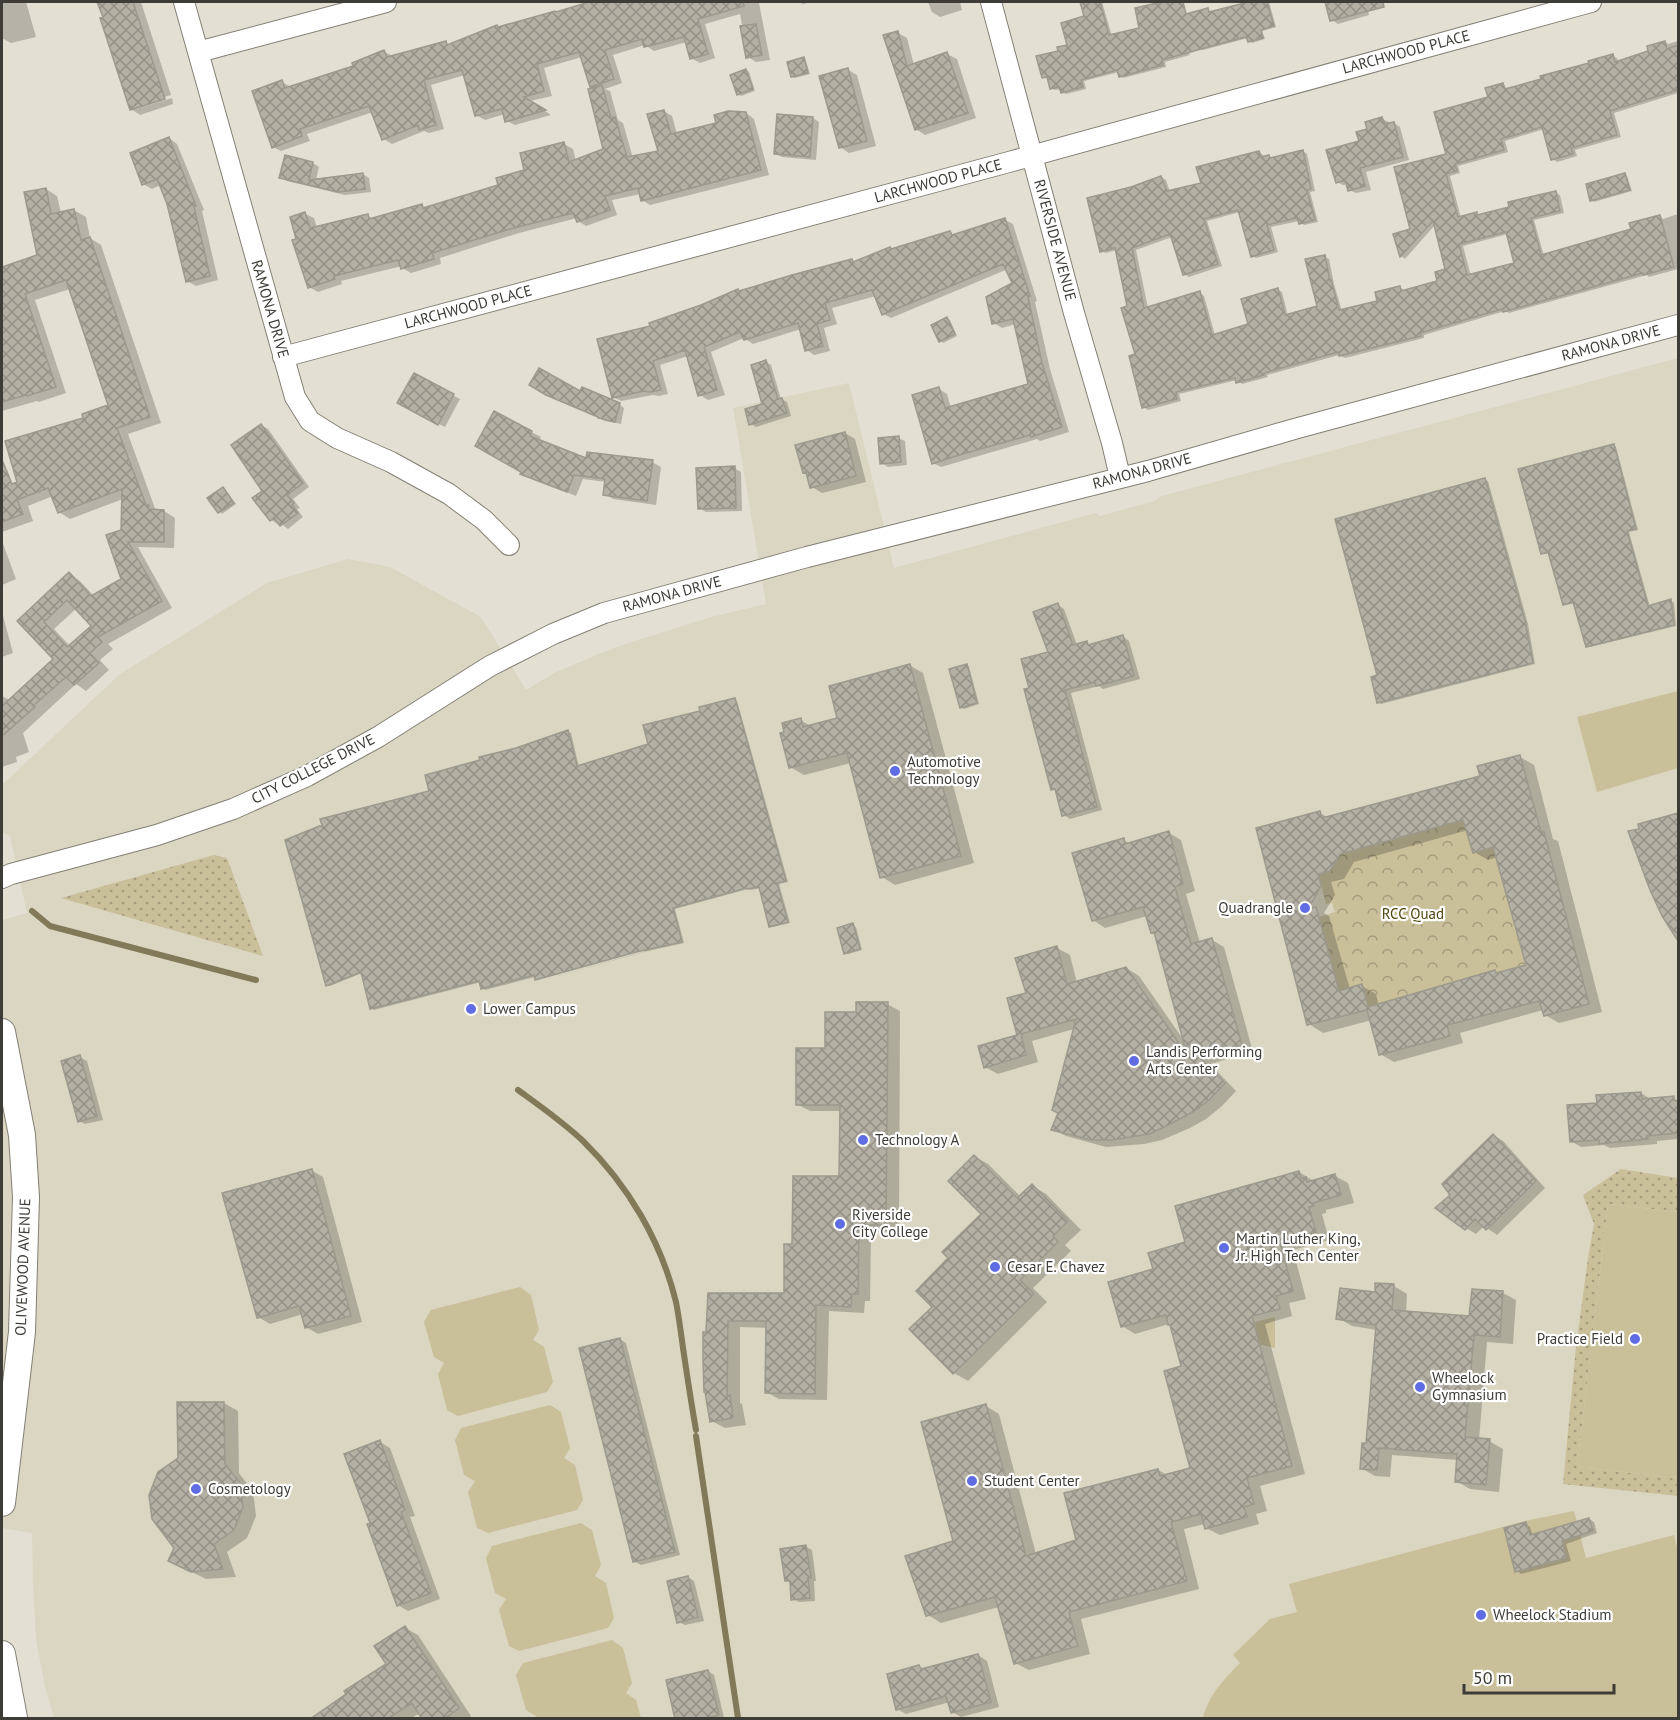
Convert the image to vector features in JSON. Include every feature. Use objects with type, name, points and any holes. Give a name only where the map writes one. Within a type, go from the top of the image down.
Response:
[{"type":"main road","name":"OLIVEWOOD AVENUE","points":[[2,1032],[22,1135],[26,1197],[22,1332],[2,1503]]},
{"type":"main road","points":[[2,1654],[14,1719]]},
{"type":"street","name":"RAMONA DRIVE","points":[[184,2],[295,397],[310,421],[337,438],[391,462],[449,494],[484,520],[509,545]]},
{"type":"street","points":[[198,52],[386,2]]},
{"type":"street","name":"RIVERSIDE AVENUE","points":[[991,2],[1120,477]]},
{"type":"street","name":"LARCHWOOD PLACE","points":[[283,357],[1591,2]]},
{"type":"street","name":"RAMONA DRIVE","points":[[604,613],[807,557],[1120,477],[1678,325]]},
{"type":"street","name":"CITY COLLEGE DRIVE","points":[[2,878],[157,835],[234,809],[307,776],[378,737],[490,666],[553,634],[604,613]]},
{"type":"shaded area","name":"Riverside City College","points":[[1678,358],[1678,1718],[54,1718],[45,1687],[36,1639],[32,1533],[2,1528],[2,920],[27,913],[10,836],[2,832],[2,785],[120,674],[267,583],[348,559],[390,567],[481,617],[526,690],[556,672],[616,647],[711,617],[766,604],[733,408],[849,383],[894,568],[1096,513],[1100,516],[1154,501],[1162,496]]},
{"type":"green space","points":[[1678,691],[1678,768],[1597,792],[1577,717]]},
{"type":"green space","name":"RCC Quad","points":[[1463,820],[1473,852],[1493,847],[1526,965],[1496,973],[1494,970],[1368,1007],[1362,984],[1339,991],[1319,917],[1335,912],[1332,903],[1326,904],[1318,874],[1330,871],[1336,861],[1335,856]]},
{"type":"green space","points":[[214,855],[227,858],[263,956],[61,898]]},
{"type":"green space","points":[[1621,1169],[1678,1178],[1678,1212],[1608,1204],[1577,1467],[1678,1478],[1678,1496],[1563,1484],[1576,1347],[1594,1224],[1583,1195]]},
{"type":"green space","name":"Practice Field","points":[[1608,1204],[1678,1212],[1678,1478],[1577,1467]]},
{"type":"green space","points":[[520,1287],[531,1295],[539,1330],[533,1340],[544,1347],[553,1382],[547,1392],[458,1416],[447,1410],[438,1374],[444,1363],[434,1357],[424,1322],[431,1310]]},
{"type":"green space","points":[[1275,1317],[1275,1348],[1257,1344],[1255,1322]]},
{"type":"green space","points":[[550,1405],[561,1412],[570,1448],[564,1458],[575,1465],[583,1500],[577,1510],[488,1533],[477,1528],[468,1492],[475,1481],[464,1475],[455,1440],[461,1428]]},
{"type":"green space","name":"Wheelock Stadium","points":[[1574,1511],[1586,1558],[1674,1535],[1678,1551],[1678,1718],[1203,1718],[1213,1695],[1240,1663],[1233,1655],[1270,1619],[1297,1612],[1289,1584],[1525,1521]]},
{"type":"green space","points":[[581,1523],[592,1530],[601,1565],[595,1576],[606,1583],[614,1618],[608,1628],[519,1651],[509,1646],[499,1610],[506,1599],[495,1593],[486,1558],[492,1546]]},
{"type":"green space","points":[[612,1640],[623,1648],[632,1683],[626,1693],[636,1700],[641,1718],[535,1718],[536,1716],[526,1710],[516,1675],[523,1663]]},
{"type":"building","points":[[97,2],[133,2],[165,99],[130,110],[100,18],[103,17]]},
{"type":"building","points":[[589,2],[743,2],[744,6],[698,19],[708,54],[690,59],[684,37],[644,47],[642,39],[605,50],[614,79],[590,87],[579,52],[537,64],[544,91],[524,97],[546,110],[505,122],[502,109],[475,116],[462,70],[424,80],[436,125],[419,130],[418,125],[382,140],[369,106],[300,129],[302,136],[272,148],[252,91],[282,80],[285,88],[353,66],[352,63],[384,50],[387,57],[446,41],[447,45],[497,25],[498,27]]},
{"type":"building","points":[[1080,2],[1100,2],[1109,35],[1139,28],[1135,8],[1161,2],[1183,2],[1186,14],[1208,8],[1209,12],[1248,2],[1267,2],[1274,26],[1261,30],[1263,38],[1248,42],[1246,37],[1208,47],[1162,60],[1163,65],[1119,77],[1117,70],[1081,80],[1083,87],[1061,93],[1059,87],[1050,89],[1047,77],[1042,78],[1036,56],[1058,51],[1057,47],[1067,45],[1061,23],[1084,16]]},
{"type":"building","points":[[1325,2],[1383,2],[1384,7],[1330,21]]},
{"type":"building","points":[[756,24],[762,55],[746,58],[740,26]]},
{"type":"building","points":[[898,31],[907,66],[947,52],[968,113],[915,130],[883,35]]},
{"type":"building","points":[[1665,41],[1667,49],[1678,45],[1678,90],[1610,111],[1617,135],[1571,148],[1573,154],[1551,160],[1542,127],[1501,139],[1504,150],[1455,164],[1457,171],[1446,174],[1458,217],[1509,207],[1508,202],[1556,191],[1560,211],[1531,218],[1541,255],[1631,229],[1629,223],[1660,215],[1674,267],[1643,275],[1643,273],[1503,312],[1502,309],[1420,333],[1421,336],[1339,356],[1338,352],[1236,383],[1235,378],[1176,392],[1177,399],[1142,408],[1129,356],[1135,354],[1121,308],[1127,306],[1115,248],[1100,252],[1087,198],[1131,187],[1161,176],[1167,191],[1201,183],[1196,167],[1259,151],[1261,157],[1269,155],[1270,158],[1303,150],[1311,189],[1307,190],[1315,220],[1299,224],[1297,218],[1267,225],[1274,250],[1251,257],[1238,210],[1204,219],[1218,264],[1183,275],[1170,234],[1132,248],[1144,308],[1200,291],[1212,335],[1248,324],[1241,299],[1278,288],[1285,315],[1317,306],[1305,259],[1325,255],[1339,310],[1377,301],[1375,292],[1400,286],[1401,291],[1437,281],[1435,272],[1445,269],[1433,221],[1400,257],[1393,234],[1410,229],[1394,167],[1446,154],[1434,112],[1488,97],[1485,88],[1503,83],[1505,89],[1613,54],[1615,62],[1648,51],[1647,46]],"holes":[[[1506,232],[1514,263],[1467,275],[1459,244]]]},
{"type":"building","points":[[804,57],[808,73],[791,77],[787,62]]},
{"type":"building","points":[[848,68],[867,141],[839,148],[819,76]]},
{"type":"building","points":[[746,69],[753,89],[737,95],[730,75]]},
{"type":"building","points":[[602,85],[611,118],[615,117],[627,157],[658,151],[647,114],[664,110],[671,134],[716,123],[714,115],[728,111],[746,112],[761,170],[641,201],[638,188],[605,196],[610,210],[577,222],[573,213],[510,229],[432,253],[434,259],[401,269],[398,260],[334,276],[335,279],[308,288],[292,240],[296,239],[290,217],[305,212],[310,228],[368,214],[369,219],[422,204],[423,208],[498,185],[496,178],[524,170],[520,153],[564,142],[569,162],[603,149],[588,89]]},
{"type":"building","points":[[777,114],[813,117],[810,157],[774,154]]},
{"type":"building","points":[[1382,117],[1385,124],[1394,122],[1403,157],[1360,168],[1365,186],[1348,191],[1345,180],[1336,183],[1326,150],[1359,141],[1356,132],[1367,129],[1365,122]]},
{"type":"building","points":[[169,137],[196,206],[194,207],[210,276],[186,282],[167,204],[157,179],[142,185],[130,153]]},
{"type":"building","points":[[285,155],[313,162],[309,180],[363,173],[365,189],[338,192],[279,178]]},
{"type":"building","points":[[1625,173],[1630,190],[1590,201],[1586,184]]},
{"type":"building","points":[[46,188],[51,214],[74,209],[81,240],[90,237],[150,417],[117,428],[146,505],[149,505],[148,509],[164,510],[164,542],[128,542],[162,601],[98,637],[102,642],[90,653],[99,663],[74,685],[66,677],[2,736],[2,706],[53,659],[17,621],[69,572],[91,596],[121,579],[106,535],[121,530],[122,489],[58,513],[48,488],[17,500],[23,514],[2,522],[2,462],[12,484],[17,482],[5,441],[83,418],[82,414],[108,405],[66,280],[25,294],[56,387],[2,402],[2,267],[37,255],[24,192]],"holes":[[[67,600],[91,626],[67,647],[44,622]]]},
{"type":"building","points":[[1005,218],[1030,296],[1028,297],[1042,363],[1062,427],[932,464],[912,395],[939,387],[945,408],[1028,384],[1013,319],[992,324],[986,297],[1012,283],[1003,264],[882,315],[872,290],[825,303],[830,320],[817,324],[823,346],[805,351],[798,323],[744,340],[740,332],[704,347],[717,390],[698,396],[685,350],[653,361],[661,390],[612,398],[597,339],[650,326],[649,323],[738,289],[739,291],[852,259],[853,262],[890,247],[891,249],[950,231],[952,235]]},
{"type":"building","points":[[947,317],[955,334],[939,342],[931,325]]},
{"type":"building","points":[[766,360],[778,399],[782,398],[787,413],[749,425],[745,409],[762,404],[751,365]]},
{"type":"building","points":[[539,368],[580,391],[582,387],[620,403],[615,422],[598,418],[529,385]]},
{"type":"building","points":[[414,373],[454,394],[438,425],[397,403]]},
{"type":"building","points":[[494,411],[532,431],[530,436],[586,458],[587,452],[653,460],[647,501],[603,495],[605,479],[574,475],[567,492],[520,474],[521,472],[475,446]]},
{"type":"building","points":[[261,424],[303,483],[287,495],[294,503],[292,505],[298,513],[280,526],[274,518],[270,521],[252,498],[262,491],[231,445]]},
{"type":"building","points":[[845,432],[856,476],[810,488],[795,445]]},
{"type":"building","points":[[899,436],[901,462],[880,464],[878,438]]},
{"type":"building","points":[[1614,444],[1636,529],[1627,531],[1648,606],[1671,599],[1674,625],[1586,647],[1573,602],[1563,605],[1548,552],[1541,554],[1518,469]]},
{"type":"building","points":[[735,466],[736,508],[698,509],[696,468]]},
{"type":"building","points":[[1485,478],[1525,621],[1533,663],[1377,703],[1371,677],[1377,675],[1335,519]]},
{"type":"building","points":[[223,487],[234,503],[218,513],[207,498]]},
{"type":"building","points":[[1058,603],[1073,645],[1087,641],[1088,645],[1123,635],[1134,676],[1096,686],[1095,682],[1065,690],[1097,807],[1062,816],[1055,789],[1051,790],[1024,689],[1029,688],[1021,659],[1048,652],[1033,612]]},
{"type":"building","name":"Automotive Technology","points":[[910,664],[961,856],[880,878],[847,753],[789,768],[780,733],[784,732],[782,723],[801,718],[803,727],[837,718],[829,686]]},
{"type":"building","points":[[967,664],[977,703],[960,708],[949,669]]},
{"type":"building","points":[[735,698],[786,881],[777,883],[788,922],[769,927],[759,887],[746,888],[673,908],[682,942],[636,952],[535,980],[534,975],[481,989],[479,981],[370,1009],[361,972],[326,986],[285,840],[322,825],[320,819],[429,791],[425,775],[480,760],[479,757],[516,748],[568,730],[577,766],[648,744],[643,725],[700,711],[699,707]]},
{"type":"building","name":"Quadrangle","points":[[1520,755],[1541,832],[1544,832],[1589,1004],[1544,1016],[1539,1001],[1447,1025],[1450,1036],[1379,1055],[1367,1010],[1307,1025],[1256,828],[1320,811],[1322,818],[1480,776],[1477,766]],"holes":[[[1463,820],[1473,853],[1493,847],[1526,965],[1496,973],[1495,970],[1368,1007],[1362,984],[1339,991],[1316,907],[1308,909],[1321,886],[1318,874],[1330,871],[1340,854]]]},
{"type":"building","points":[[1678,813],[1678,941],[1662,916],[1650,890],[1628,831],[1639,829],[1638,824]]},
{"type":"building","points":[[1169,831],[1183,884],[1175,887],[1191,944],[1212,938],[1242,1045],[1199,1057],[1225,1083],[1209,1100],[1193,1112],[1149,1134],[1112,1140],[1092,1140],[1051,1130],[1058,1113],[1052,1110],[1076,1019],[1021,1034],[1026,1055],[984,1068],[978,1046],[1017,1035],[1007,998],[1026,993],[1015,958],[1057,946],[1067,984],[1126,967],[1187,1055],[1154,932],[1151,933],[1143,907],[1092,921],[1072,853],[1124,838],[1125,844]]},
{"type":"building","points":[[853,923],[860,949],[844,954],[837,928]]},
{"type":"building","points":[[856,1002],[888,1002],[886,1225],[859,1225],[858,1294],[852,1294],[851,1307],[816,1305],[815,1394],[765,1393],[766,1321],[728,1321],[727,1396],[730,1395],[733,1418],[710,1422],[704,1392],[703,1361],[703,1332],[706,1332],[708,1293],[784,1293],[784,1244],[792,1244],[793,1176],[839,1176],[840,1105],[796,1105],[796,1048],[825,1048],[825,1012],[856,1012]]},
{"type":"building","points":[[80,1055],[97,1116],[78,1122],[61,1061]]},
{"type":"building","points":[[1641,1092],[1642,1099],[1674,1096],[1674,1100],[1678,1101],[1678,1133],[1647,1136],[1648,1139],[1599,1144],[1599,1140],[1570,1142],[1567,1105],[1597,1103],[1596,1095]]},
{"type":"building","points":[[1493,1134],[1536,1181],[1486,1230],[1475,1219],[1465,1230],[1435,1208],[1450,1195],[1442,1184]]},
{"type":"building","name":"Cesar E. Chavez","points":[[974,1155],[1017,1198],[1032,1184],[1068,1221],[1053,1236],[1058,1242],[1020,1280],[1034,1294],[953,1374],[909,1329],[932,1307],[916,1291],[948,1258],[942,1252],[981,1214],[948,1181]]},
{"type":"building","points":[[312,1169],[351,1316],[305,1328],[299,1306],[257,1318],[222,1193]]},
{"type":"building","points":[[1299,1171],[1301,1179],[1306,1177],[1307,1182],[1335,1174],[1341,1195],[1313,1203],[1314,1206],[1309,1207],[1316,1232],[1280,1243],[1293,1291],[1276,1296],[1280,1309],[1252,1316],[1292,1466],[1247,1478],[1254,1504],[1244,1507],[1247,1517],[1205,1529],[1201,1514],[1171,1522],[1187,1581],[1069,1612],[1078,1646],[1014,1664],[995,1597],[926,1616],[905,1556],[953,1541],[921,1422],[986,1404],[1026,1556],[1076,1540],[1064,1493],[1158,1469],[1160,1476],[1190,1468],[1164,1371],[1181,1366],[1166,1315],[1121,1327],[1108,1282],[1153,1269],[1148,1253],[1185,1242],[1175,1206]]},
{"type":"building","name":"Wheelock Gymnasium","points":[[1375,1283],[1394,1284],[1392,1310],[1469,1316],[1472,1289],[1503,1291],[1500,1337],[1474,1335],[1465,1437],[1490,1439],[1486,1485],[1455,1482],[1457,1454],[1379,1448],[1377,1470],[1360,1469],[1362,1443],[1366,1443],[1376,1325],[1336,1319],[1340,1288],[1375,1292]]},
{"type":"building","points":[[620,1338],[675,1552],[633,1562],[579,1348]]},
{"type":"building","name":"Cosmetology","points":[[177,1402],[224,1402],[225,1464],[240,1483],[243,1507],[234,1530],[214,1544],[223,1569],[191,1572],[168,1561],[174,1548],[152,1519],[149,1495],[158,1472],[178,1458]]},
{"type":"building","points":[[380,1440],[405,1510],[401,1512],[431,1593],[397,1606],[367,1524],[370,1523],[344,1454]]},
{"type":"building","points":[[1589,1518],[1593,1531],[1562,1541],[1566,1558],[1515,1572],[1504,1528],[1526,1522],[1530,1535]]},
{"type":"building","points":[[806,1545],[811,1578],[808,1578],[810,1598],[791,1600],[790,1581],[785,1581],[780,1549]]},
{"type":"building","points":[[688,1576],[698,1617],[677,1623],[667,1581]]},
{"type":"building","points":[[405,1626],[459,1708],[444,1719],[422,1719],[412,1703],[387,1719],[310,1719],[346,1694],[344,1691],[386,1664],[374,1646]]},
{"type":"building","points":[[978,1654],[991,1702],[951,1713],[946,1696],[896,1710],[887,1674],[919,1665],[921,1669]]},
{"type":"building","points":[[708,1670],[719,1715],[704,1719],[675,1719],[666,1680]]},
{"type":"waterway","points":[[32,911],[50,926],[256,980]]},
{"type":"waterway","points":[[518,1090],[568,1127],[599,1158],[628,1195],[652,1236],[670,1279],[676,1302],[696,1430]]},
{"type":"waterway","points":[[696,1436],[738,1718]]},
{"type":"place","name":"Automotive Technology","points":[[895,771]]},
{"type":"place","name":"Quadrangle","points":[[1305,908]]},
{"type":"place","name":"Lower Campus","points":[[471,1009]]},
{"type":"place","name":"Landis Performing Arts Center","points":[[1134,1061]]},
{"type":"place","name":"Technology A","points":[[863,1140]]},
{"type":"place","name":"Riverside City College","points":[[840,1224]]},
{"type":"place","name":"Martin Luther King, Jr. High Tech Center","points":[[1224,1248]]},
{"type":"place","name":"Cesar E. Chavez","points":[[995,1267]]},
{"type":"place","name":"Practice Field","points":[[1635,1339]]},
{"type":"place","name":"Wheelock Gymnasium","points":[[1420,1387]]},
{"type":"place","name":"Student Center","points":[[972,1481]]},
{"type":"place","name":"Cosmetology","points":[[196,1489]]},
{"type":"place","name":"Wheelock Stadium","points":[[1481,1615]]}]
